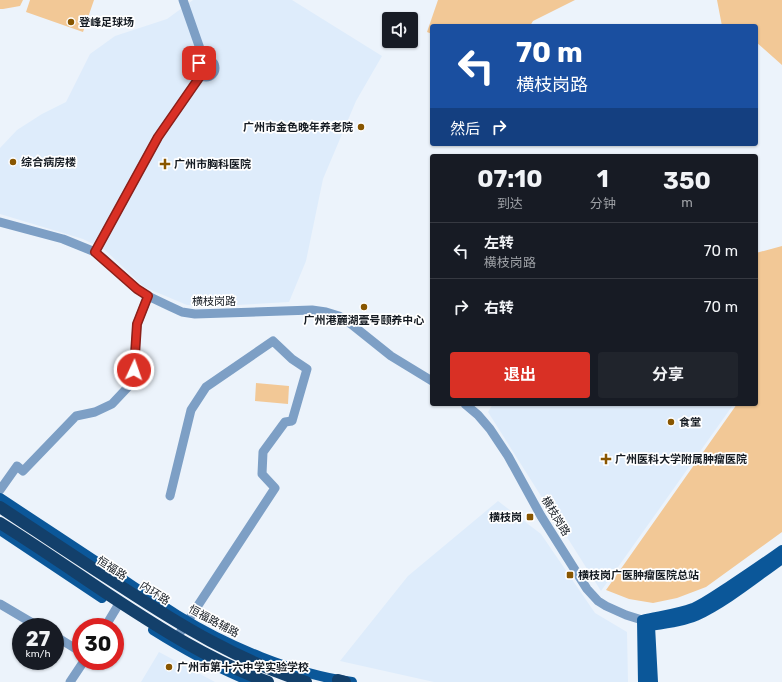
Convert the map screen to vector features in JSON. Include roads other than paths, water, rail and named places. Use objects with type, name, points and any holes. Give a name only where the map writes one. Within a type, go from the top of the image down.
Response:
[{"type":"highway","name":"内环路","points":[[0,508],[145,602],[210,642],[270,669],[306,682]]},
{"type":"highway","points":[[0,522],[139,615],[174,636],[220,661],[268,682]]},
{"type":"main road","name":"恒福路辅路","points":[[0,498],[145,594],[212,664],[252,682]]},
{"type":"main road","name":"恒福路","points":[[0,508],[180,632],[190,644],[241,669],[272,682]]},
{"type":"main road","name":"恒福路","points":[[0,522],[109,593],[180,632],[300,682]]},
{"type":"main road","name":"恒福路辅路","points":[[0,530],[117,607],[180,632],[223,640],[254,654],[300,670],[338,681],[352,682]]},
{"type":"main road","points":[[646,623],[655,617],[695,607],[760,566],[782,550]]},
{"type":"main road","name":"横枝岗路","points":[[646,623],[678,621],[695,616],[718,604],[782,559]]},
{"type":"main road","points":[[643,682],[646,623]]},
{"type":"main road","points":[[646,623],[653,682]]},
{"type":"street","points":[[183,0],[204,60]]},
{"type":"street","points":[[207,59],[214,64],[215,70],[210,76],[204,77],[198,71],[199,63],[204,60],[207,59]]},
{"type":"street","points":[[95,252],[158,137],[201,75]]},
{"type":"street","name":"横枝岗路","points":[[0,222],[63,239],[95,252],[137,289],[148,296],[182,312],[195,314],[312,310],[339,316],[391,356],[430,380]]},
{"type":"street","points":[[0,490],[17,466],[23,471],[76,416],[95,412],[112,404],[128,387],[134,370],[137,324],[148,296]]},
{"type":"street","points":[[170,496],[191,410],[206,387],[273,341],[292,359],[307,369],[292,421],[285,422],[263,452],[262,474],[275,488],[180,632]]},
{"type":"street","name":"横枝岗路","points":[[467,406],[478,415],[490,429],[508,456],[545,522],[587,589],[598,601],[606,606],[646,623]]},
{"type":"street","points":[[0,604],[24,618]]},
{"type":"street","points":[[110,618],[117,607]]},
{"type":"street","points":[[70,682],[78,670]]},
{"type":"place","name":"登峰足球场","points":[[71,22]]},
{"type":"place","name":"广州市金色晚年养老院","points":[[361,127]]},
{"type":"place","name":"综合病房楼","points":[[13,162]]},
{"type":"place","name":"广州市胸科医院","points":[[165,164]]},
{"type":"place","name":"广州港麓湖壹号颐养中心","points":[[364,307]]},
{"type":"place","name":"食堂","points":[[671,422]]},
{"type":"place","name":"广州医科大学附属肿瘤医院","points":[[606,459]]},
{"type":"place","name":"横枝岗","points":[[530,517]]},
{"type":"place","name":"横枝岗广医肿瘤医院总站","points":[[570,575]]},
{"type":"place","name":"广州市第十六中学实验学校","points":[[169,667]]}]
